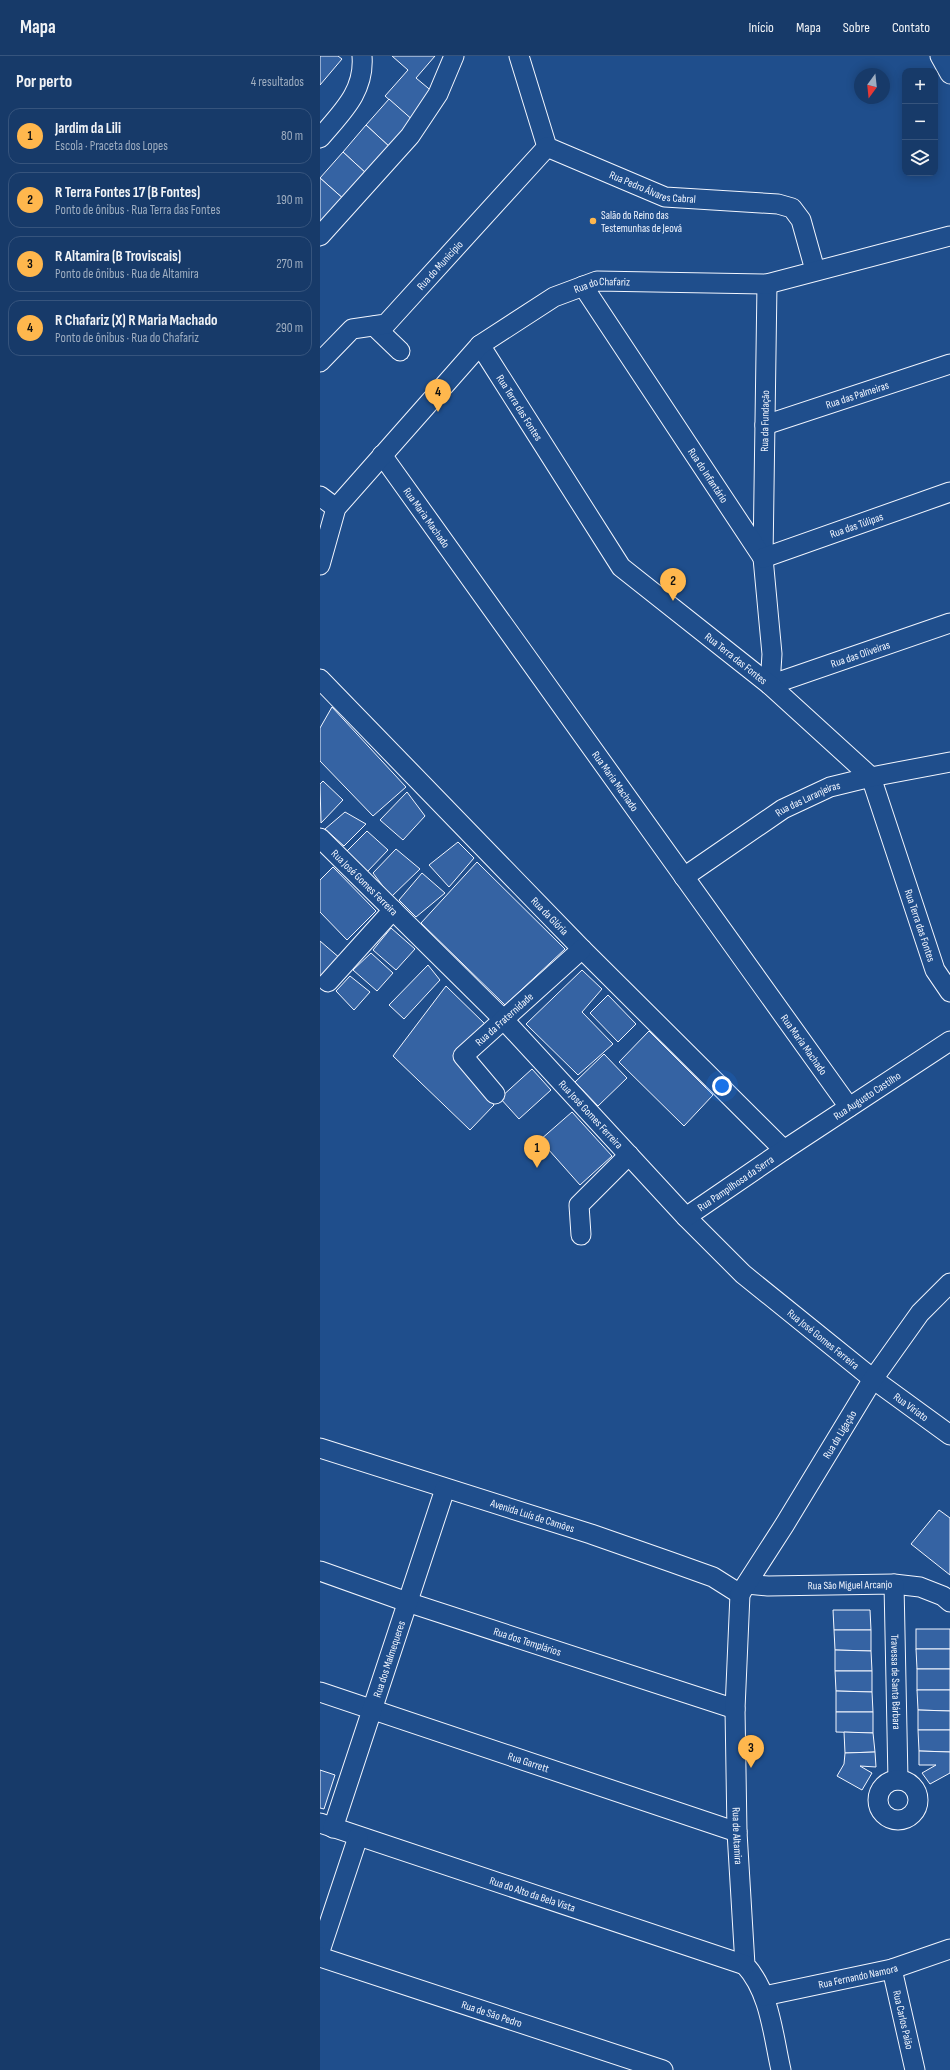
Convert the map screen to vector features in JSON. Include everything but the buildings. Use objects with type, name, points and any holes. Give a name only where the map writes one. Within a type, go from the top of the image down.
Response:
[{"type":"street","points":[[320,138],[353,99],[360,82],[362,56]]},
{"type":"street","points":[[320,236],[410,136],[438,94],[454,56]]},
{"type":"street","points":[[519,56],[547,147]]},
{"type":"street","points":[[940,56],[950,74]]},
{"type":"street","name":"Rua Pedro Álvares Cabral","points":[[547,147],[665,197],[778,204],[792,208],[801,220],[815,270]]},
{"type":"street","name":"Rua do Município","points":[[320,362],[352,329],[386,324],[547,147]]},
{"type":"street","name":"Rua do Chafariz","points":[[336,508],[480,345],[554,297],[597,281],[767,284],[815,270],[950,236]]},
{"type":"street","name":"Rua da Fundação","points":[[762,558],[767,284]]},
{"type":"street","name":"Rua do Infantário","points":[[583,286],[762,558],[772,654],[770,685]]},
{"type":"street","points":[[374,326],[400,351]]},
{"type":"street","name":"Rua Terra das Fontes","points":[[480,345],[620,567],[770,685],[871,777],[935,970],[950,992]]},
{"type":"street","name":"Rua das Palmeiras","points":[[765,425],[950,364]]},
{"type":"street","name":"Rua Maria Machado","points":[[382,455],[848,1107]]},
{"type":"street","name":"Rua das Túlipas","points":[[762,558],[950,492]]},
{"type":"street","points":[[320,496],[336,508],[320,565]]},
{"type":"street","points":[[737,520],[763,515]]},
{"type":"street","name":"Rua das Oliveiras","points":[[770,685],[950,623]]},
{"type":"street","name":"Rua da Glória","points":[[320,679],[582,949],[784,1150]]},
{"type":"street","name":"Rua das Laranjeiras","points":[[684,877],[783,809],[830,787],[871,777],[950,762]]},
{"type":"street","name":"Rua José Gomes Ferreira","points":[[320,838],[504,1020],[686,1217],[743,1274],[873,1379]]},
{"type":"street","points":[[328,982],[393,910]]},
{"type":"street","name":"Rua da Fraternidade","points":[[495,1094],[463,1056],[582,949]]},
{"type":"street","name":"Rua Augusto Castilho","points":[[784,1150],[950,1041]]},
{"type":"street","name":"Rua Pampilhosa da Serra","points":[[686,1217],[784,1150]]},
{"type":"street","points":[[581,1235],[579,1205],[629,1155]]},
{"type":"street","name":"Rua da Ligação","points":[[743,1589],[873,1379],[920,1313],[950,1284]]},
{"type":"street","name":"Rua Viriato","points":[[873,1379],[950,1435]]},
{"type":"street","name":"Avenida Luís de Camões","points":[[320,1448],[445,1489],[591,1534],[743,1589]]},
{"type":"street","name":"Rua dos Malmequeres","points":[[326,1826],[372,1709],[445,1489]]},
{"type":"street","name":"Rua dos Templários","points":[[320,1571],[407,1602],[735,1709]]},
{"type":"street","name":"Rua São Miguel Arcanjo","points":[[743,1589],[768,1586],[894,1584],[920,1587],[943,1596],[950,1602]]},
{"type":"street","name":"Travessa de Santa Bárbara","points":[[894,1584],[898,1780]]},
{"type":"street","name":"Rua de Altamira","points":[[743,1589],[735,1709],[737,1832],[745,1965]]},
{"type":"street","name":"Rua Garrett","points":[[320,1692],[737,1832]]},
{"type":"street","name":"Rua do Alto da Bela Vista","points":[[326,1826],[745,1965]]},
{"type":"street","points":[[320,1951],[358,1837]]},
{"type":"street","name":"Rua Fernando Namora","points":[[764,1996],[892,1969],[950,1949]]},
{"type":"street","name":"Rua de São Pedro","points":[[320,1958],[663,2070]]},
{"type":"street","points":[[745,1965],[754,1975],[764,1996],[781,2070]]},
{"type":"street","name":"Rua Carlos Paião","points":[[892,1969],[915,2070]]},
{"type":"place","name":"Salão do Reino das Testemunhas de Jeová","points":[[593,221]]},
{"type":"place","name":"R Chafariz (X) R Maria Machado","points":[[438,412]]},
{"type":"place","name":"R Terra Fontes 17 (B Fontes)","points":[[673,601]]},
{"type":"place","name":"Jardim da Lili","points":[[537,1168]]},
{"type":"place","name":"R Altamira (B Troviscais)","points":[[751,1768]]}]
